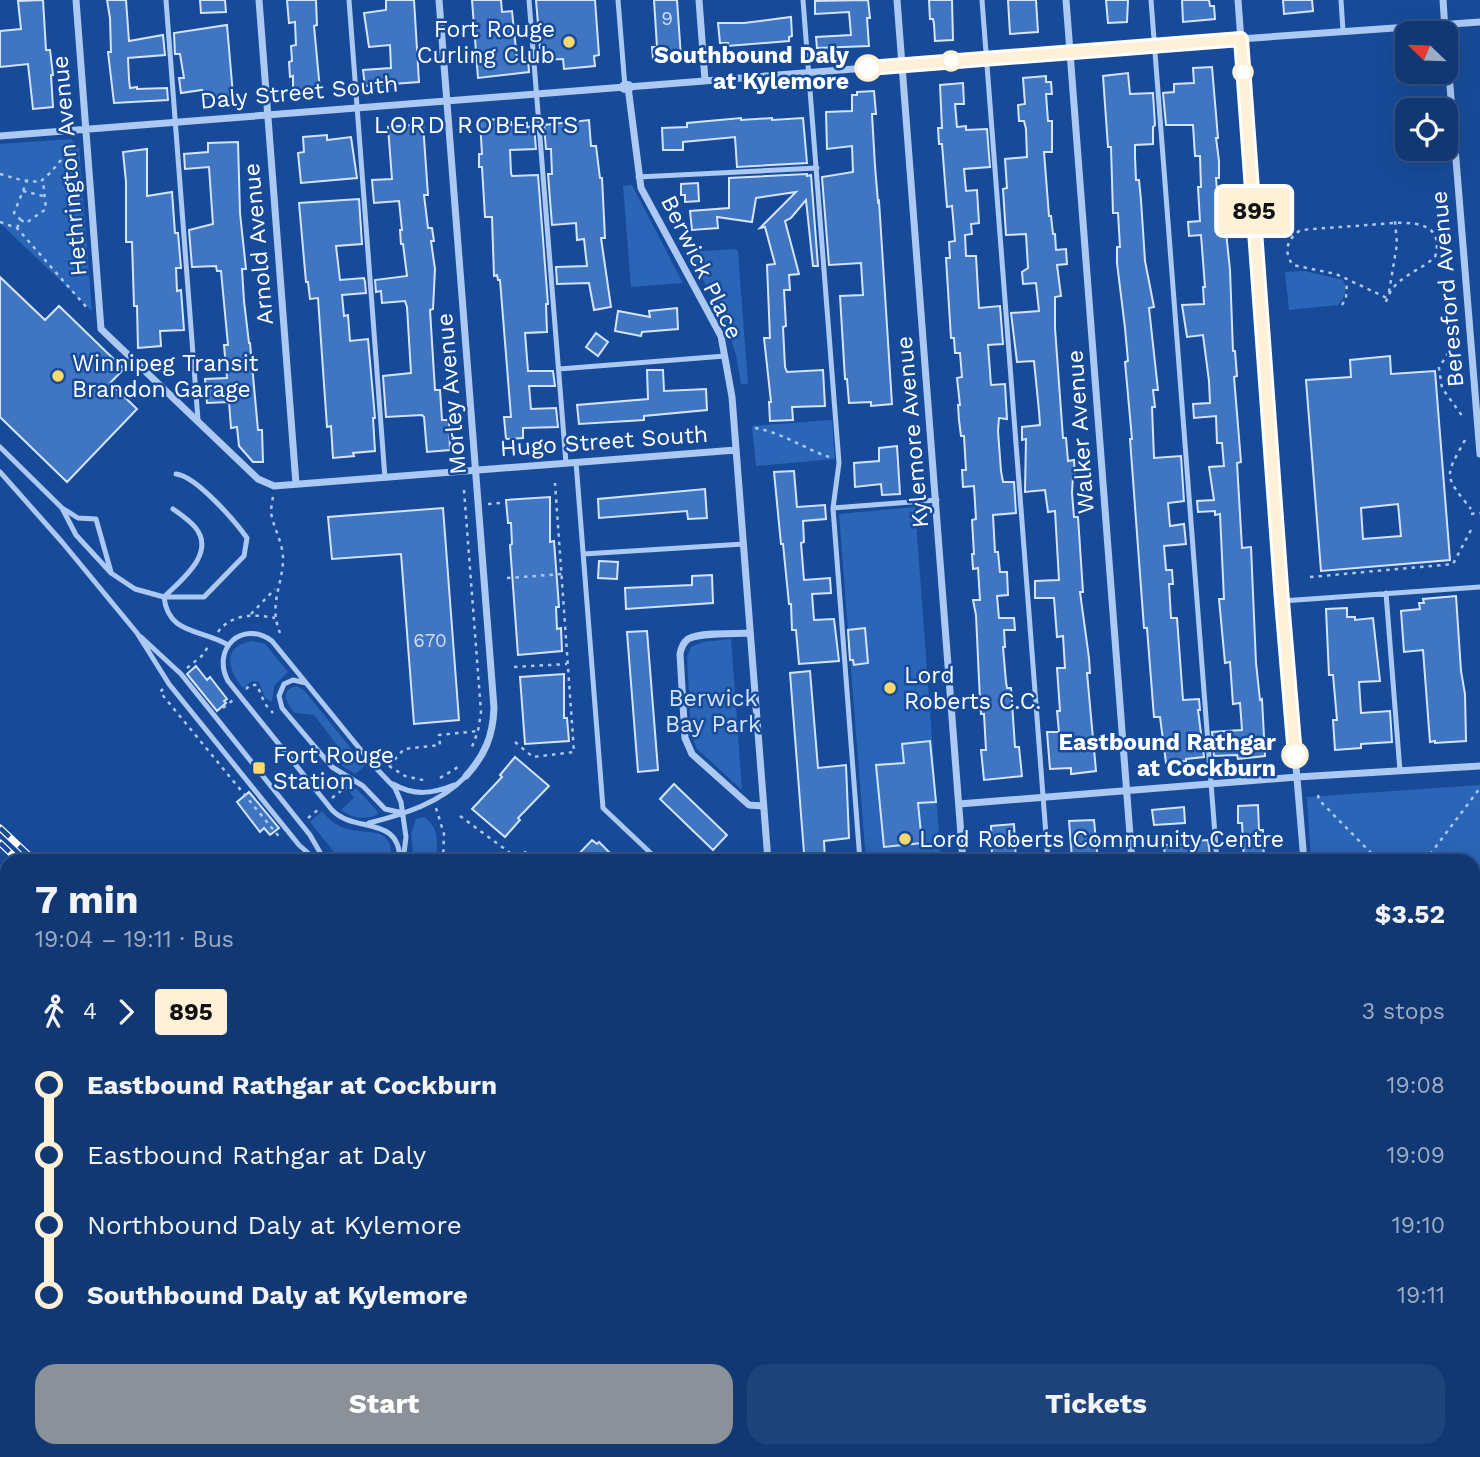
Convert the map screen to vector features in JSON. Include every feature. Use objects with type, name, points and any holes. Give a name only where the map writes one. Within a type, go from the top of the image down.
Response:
[{"type":"street","name":"Hethrington Avenue","points":[[76,0],[101,329]]},
{"type":"street","name":"Arnold Avenue","points":[[259,0],[296,484]]},
{"type":"street","name":"Morley Avenue","points":[[439,0],[494,720],[488,745],[466,776]]},
{"type":"street","points":[[699,0],[705,80]]},
{"type":"street","name":"Kylemore Avenue","points":[[897,0],[963,854]]},
{"type":"street","name":"Walker Avenue","points":[[1066,0],[1131,854]]},
{"type":"street","points":[[1238,0],[1303,854]]},
{"type":"street","name":"Beresford Avenue","points":[[1443,0],[1444,21]]},
{"type":"street","name":"Daly Street South","points":[[1458,28],[1480,22]]},
{"type":"street","name":"Daly Street South","points":[[0,136],[1155,45],[1343,31],[1395,32]]},
{"type":"street","name":"Beresford Avenue","points":[[1449,84],[1480,454]]},
{"type":"street","name":"Berwick Place","points":[[626,87],[641,188],[720,336],[725,356],[732,397],[767,854]]},
{"type":"street","points":[[101,329],[258,479],[270,485]]},
{"type":"street","name":"Hugo Street South","points":[[270,485],[736,450]]},
{"type":"street","points":[[750,633],[697,636],[683,645],[680,654],[685,738],[692,754],[749,805],[763,806]]},
{"type":"street","points":[[959,804],[1297,777],[1480,766]]},
{"type":"lane","points":[[166,0],[198,420]]},
{"type":"lane","points":[[349,0],[385,478]]},
{"type":"lane","points":[[529,0],[566,463]]},
{"type":"lane","points":[[618,0],[626,87]]},
{"type":"lane","points":[[803,0],[839,458],[833,508],[859,854]]},
{"type":"lane","points":[[982,0],[1047,854]]},
{"type":"lane","points":[[1152,0],[1216,854]]},
{"type":"lane","points":[[1341,0],[1343,31]]},
{"type":"lane","points":[[638,177],[817,168]]},
{"type":"lane","points":[[559,369],[725,356]]},
{"type":"lane","points":[[0,447],[62,508],[78,518],[96,519],[111,573]]},
{"type":"lane","points":[[576,462],[603,807],[652,854]]},
{"type":"lane","points":[[0,472],[62,542],[136,633],[169,684],[309,854]]},
{"type":"lane","points":[[62,508],[76,535],[111,573],[135,589],[164,597],[204,597],[244,556],[247,538],[196,485],[184,475],[176,474]]},
{"type":"lane","points":[[833,508],[937,500]]},
{"type":"lane","points":[[164,597],[193,568],[199,559],[201,547],[196,528],[173,509]]},
{"type":"lane","points":[[583,554],[744,544]]},
{"type":"lane","points":[[1282,601],[1480,587]]},
{"type":"lane","points":[[1386,593],[1400,771]]},
{"type":"lane","points":[[164,597],[165,607],[173,621],[190,631],[214,637],[228,645]]},
{"type":"lane","points":[[136,633],[181,674],[310,835],[321,854]]},
{"type":"lane","points":[[400,854],[392,835],[381,828],[348,821],[332,810],[240,695],[223,672],[223,659],[233,640],[245,635],[259,634],[266,637],[385,777],[399,795],[406,837],[403,854]]},
{"type":"lane","points":[[309,685],[298,680],[284,684],[279,696],[282,708],[332,767],[363,786],[385,809],[402,813]]},
{"type":"lane","points":[[385,777],[401,788],[420,793],[440,791],[466,776]]},
{"type":"lane","points":[[362,824],[402,813],[445,795],[466,776]]},
{"type":"path","points":[[0,174],[40,182],[73,146]]},
{"type":"path","points":[[27,181],[14,213],[26,223],[46,209],[43,179]]},
{"type":"path","points":[[23,191],[44,197]]},
{"type":"path","points":[[17,228],[21,220]]},
{"type":"path","points":[[1389,292],[1408,274],[1435,257],[1437,249],[1430,230],[1413,223],[1395,221],[1301,230],[1294,234],[1286,249],[1287,257],[1293,265],[1336,274],[1387,300],[1397,244],[1395,221]]},
{"type":"path","points":[[0,222],[17,228],[80,299],[101,329]]},
{"type":"path","points":[[1342,305],[1346,298],[1347,280]]},
{"type":"path","points":[[1457,338],[1439,368],[1441,388],[1464,417]]},
{"type":"path","points":[[755,428],[800,443],[814,453],[839,458]]},
{"type":"path","points":[[1465,440],[1449,470],[1450,483],[1471,511],[1480,513]]},
{"type":"path","points":[[516,742],[533,757],[574,752],[555,483]]},
{"type":"path","points":[[270,485],[271,512],[280,537],[283,562],[275,618],[279,632],[288,643]]},
{"type":"path","points":[[464,490],[481,712],[478,732],[466,757]]},
{"type":"path","points":[[488,504],[501,503]]},
{"type":"path","points":[[1310,577],[1453,564],[1472,528]]},
{"type":"path","points":[[508,578],[562,574]]},
{"type":"path","points":[[248,615],[278,586]]},
{"type":"path","points":[[514,667],[567,664]]},
{"type":"path","points":[[223,708],[250,685],[257,685],[265,704],[274,714]]},
{"type":"path","points":[[160,692],[280,840]]},
{"type":"path","points":[[429,781],[405,776],[389,766],[404,749],[440,745],[439,734],[478,732]]},
{"type":"path","points":[[439,779],[457,768]]},
{"type":"path","points":[[1430,854],[1480,788]]},
{"type":"path","points":[[1318,794],[1319,800],[1372,854]]},
{"type":"path","points":[[460,816],[511,854]]},
{"type":"path","points":[[443,854],[444,834]]},
{"type":"path","points":[[524,854],[528,848]]},
{"type":"green space","points":[[71,139],[79,147],[92,311],[0,223],[0,144]]},
{"type":"green space","points":[[632,185],[683,283],[631,287],[623,186]]},
{"type":"green space","points":[[736,249],[748,384],[741,384],[736,355],[726,324],[689,252]]},
{"type":"green space","points":[[1305,271],[1343,280],[1345,293],[1338,305],[1289,310],[1285,272]]},
{"type":"green space","points":[[832,420],[835,459],[756,466],[752,426]]},
{"type":"green space","name":"Lord Roberts C.C.","points":[[915,507],[940,854],[865,854],[839,514]]},
{"type":"green space","name":"Berwick Bay Park","points":[[731,639],[742,790],[697,749],[691,734],[687,657],[691,647],[703,642]]},
{"type":"green space","points":[[253,641],[265,644],[288,672],[274,686],[272,702],[265,698],[259,682],[252,681],[243,688],[233,673],[230,659],[232,653],[243,644]]},
{"type":"green space","points":[[296,686],[304,690],[365,766],[355,774],[330,758],[332,754],[344,754],[314,715],[295,713],[289,706],[286,694]]},
{"type":"green space","points":[[1480,785],[1480,854],[1311,854],[1307,797]]},
{"type":"green space","points":[[356,788],[378,812],[377,815],[358,817],[341,810],[354,798],[350,792]]},
{"type":"green space","points":[[322,811],[341,827],[383,836],[388,841],[391,854],[335,854],[310,822]]},
{"type":"green space","points":[[424,817],[433,826],[436,854],[413,854],[411,834],[416,819]]},
{"type":"building","points":[[43,0],[46,50],[50,50],[53,75],[53,107],[33,109],[28,64],[0,67],[0,31],[21,29],[18,1]]},
{"type":"building","points":[[107,0],[126,0],[129,41],[163,35],[165,55],[128,58],[129,79],[130,88],[167,88],[168,100],[114,103],[108,52],[111,52]]},
{"type":"building","points":[[200,0],[225,0],[226,12],[201,13]]},
{"type":"building","points":[[287,0],[316,0],[317,25],[314,26],[320,90],[293,91],[289,62],[292,61],[291,46],[296,45],[295,22],[289,23]]},
{"type":"building","points":[[386,0],[414,0],[419,82],[365,86],[363,70],[391,68],[390,45],[369,47],[364,13],[386,10]]},
{"type":"building","points":[[472,0],[501,0],[502,12],[512,11],[517,59],[528,58],[529,72],[478,78]]},
{"type":"building","name":"Fort Rouge Curling Club","points":[[536,0],[595,0],[599,55],[594,56],[595,66],[564,69],[563,59],[541,60]]},
{"type":"building","points":[[654,0],[677,0],[681,57],[653,59],[652,47],[657,47]]},
{"type":"building","points":[[868,0],[869,46],[817,48],[816,37],[851,35],[849,12],[815,14],[815,1]]},
{"type":"building","points":[[929,0],[952,0],[953,40],[935,41]]},
{"type":"building","points":[[1008,0],[1036,0],[1038,32],[1010,34]]},
{"type":"building","points":[[1106,0],[1128,0],[1127,22],[1108,23]]},
{"type":"building","points":[[1182,0],[1209,0],[1210,6],[1214,6],[1215,19],[1183,22]]},
{"type":"building","points":[[1283,0],[1312,0],[1313,11],[1284,14]]},
{"type":"building","points":[[791,17],[792,36],[789,41],[728,46],[728,43],[720,43],[718,23],[744,23]]},
{"type":"building","points":[[227,25],[233,95],[203,97],[202,90],[181,93],[179,78],[184,78],[180,54],[175,54],[174,33]]},
{"type":"building","points":[[1212,67],[1218,138],[1218,203],[1223,203],[1237,376],[1234,377],[1241,462],[1237,463],[1242,548],[1251,547],[1256,663],[1260,700],[1262,699],[1265,756],[1238,759],[1237,755],[1214,756],[1212,732],[1242,730],[1240,703],[1233,704],[1230,662],[1225,663],[1219,599],[1224,599],[1220,514],[1215,515],[1215,511],[1198,512],[1197,501],[1214,500],[1209,467],[1224,466],[1222,443],[1217,443],[1216,416],[1194,418],[1193,404],[1210,403],[1209,381],[1203,335],[1187,337],[1182,305],[1204,304],[1201,235],[1189,236],[1188,222],[1200,221],[1200,156],[1195,156],[1193,125],[1166,125],[1163,93],[1174,92],[1174,84],[1194,83],[1193,68]]},
{"type":"building","points":[[1128,73],[1130,94],[1153,93],[1153,144],[1135,145],[1135,157],[1145,261],[1154,307],[1149,308],[1158,390],[1153,390],[1155,407],[1152,407],[1154,458],[1181,456],[1184,501],[1168,503],[1170,526],[1184,524],[1186,544],[1164,546],[1166,570],[1172,570],[1173,584],[1169,584],[1171,618],[1177,618],[1183,700],[1199,699],[1204,757],[1166,763],[1160,717],[1154,717],[1147,628],[1144,628],[1125,362],[1128,361],[1117,263],[1117,247],[1120,247],[1118,213],[1113,213],[1111,147],[1108,147],[1103,76]]},
{"type":"building","points":[[1046,76],[1046,82],[1051,82],[1052,94],[1046,94],[1048,121],[1052,121],[1052,152],[1044,152],[1049,216],[1055,234],[1056,250],[1066,249],[1067,264],[1057,265],[1061,296],[1055,297],[1055,328],[1063,438],[1066,438],[1068,461],[1074,460],[1072,493],[1074,517],[1078,517],[1083,592],[1080,592],[1089,658],[1090,673],[1087,673],[1096,771],[1071,774],[1071,768],[1050,769],[1047,732],[1059,732],[1057,668],[1065,668],[1063,636],[1057,637],[1054,598],[1035,598],[1035,581],[1059,580],[1055,511],[1048,512],[1045,490],[1025,492],[1026,439],[1022,440],[1022,427],[1040,425],[1039,411],[1034,361],[1017,362],[1011,313],[1039,311],[1036,283],[1023,284],[1022,272],[1028,268],[1026,234],[1006,235],[1003,189],[1007,188],[1005,159],[1027,157],[1026,129],[1024,121],[1019,121],[1018,105],[1025,104],[1023,78]]},
{"type":"building","points":[[963,83],[964,104],[955,104],[957,127],[966,126],[966,130],[987,129],[990,167],[964,169],[966,191],[977,190],[979,223],[971,224],[972,234],[965,235],[966,256],[976,256],[979,308],[1000,306],[1003,344],[988,345],[991,385],[1005,384],[1007,419],[999,418],[998,431],[1001,471],[1003,482],[1014,482],[1016,513],[993,515],[995,552],[998,552],[1000,572],[1007,572],[1008,595],[997,596],[999,618],[1014,618],[1015,630],[1004,630],[1003,647],[1007,688],[1011,688],[1015,747],[1019,747],[1022,776],[984,780],[981,750],[986,750],[984,714],[981,714],[973,600],[980,600],[978,568],[973,569],[972,554],[972,520],[976,519],[974,486],[963,487],[962,470],[966,470],[957,378],[962,377],[960,353],[955,353],[954,338],[951,338],[946,258],[950,258],[949,242],[955,241],[952,206],[947,207],[942,144],[939,144],[938,128],[942,128],[940,85]]},
{"type":"building","points":[[874,91],[876,114],[872,114],[892,404],[871,406],[871,402],[849,403],[840,296],[863,295],[861,263],[829,265],[822,177],[853,172],[852,146],[827,149],[826,112],[852,111],[852,95]]},
{"type":"building","points":[[741,118],[803,118],[807,163],[737,167],[735,137],[683,142],[683,150],[663,150],[662,128],[687,127],[687,123]]},
{"type":"building","points":[[505,119],[505,122],[511,122],[511,125],[527,123],[527,127],[534,126],[536,149],[510,150],[511,173],[512,176],[538,175],[548,304],[547,332],[525,333],[528,371],[553,371],[555,386],[529,386],[531,409],[556,408],[558,427],[523,428],[523,438],[506,439],[504,417],[511,417],[500,280],[497,275],[494,276],[492,217],[485,217],[482,167],[479,167],[479,154],[482,154],[480,120]]},
{"type":"building","points":[[589,120],[591,146],[596,146],[602,178],[605,238],[601,238],[611,307],[594,310],[589,283],[557,284],[556,267],[587,266],[584,239],[577,240],[576,223],[552,225],[548,174],[552,174],[551,149],[546,149],[544,125]]},
{"type":"building","points":[[423,124],[428,195],[424,195],[428,228],[432,228],[434,241],[431,241],[435,269],[433,309],[430,310],[435,390],[440,390],[442,420],[449,420],[450,450],[427,452],[422,415],[386,417],[383,376],[411,373],[407,307],[405,301],[382,303],[381,291],[376,292],[375,280],[407,276],[401,244],[399,201],[374,203],[372,180],[392,179],[388,127]]},
{"type":"building","points":[[327,135],[327,140],[351,137],[357,178],[301,183],[298,153],[304,152],[303,137]]},
{"type":"building","points":[[238,142],[240,213],[246,269],[242,269],[244,301],[258,430],[262,430],[263,462],[253,462],[239,446],[237,427],[231,428],[229,402],[207,403],[205,379],[227,378],[224,345],[228,345],[221,271],[217,271],[216,266],[192,267],[189,230],[213,224],[209,167],[185,169],[184,154],[208,152],[208,143]]},
{"type":"building","points":[[147,149],[147,196],[172,192],[181,268],[176,268],[177,291],[181,290],[184,330],[160,331],[161,346],[138,348],[132,242],[126,242],[123,152]]},
{"type":"building","points":[[811,175],[818,266],[813,266],[806,200],[791,218],[785,221],[799,274],[789,275],[790,290],[784,290],[785,367],[787,372],[823,370],[825,406],[792,407],[793,420],[770,421],[771,402],[764,338],[770,338],[767,265],[775,264],[765,227],[760,228],[796,192],[756,198],[752,222],[717,217],[718,228],[692,230],[690,211],[729,208],[729,178]]},
{"type":"building","points":[[698,183],[699,201],[685,202],[685,195],[681,195],[681,184]]},
{"type":"building","points":[[359,199],[362,244],[336,246],[340,280],[364,278],[365,282],[366,293],[342,295],[344,316],[348,315],[350,341],[368,339],[375,451],[333,458],[331,426],[327,427],[318,298],[310,299],[306,282],[299,203]]},
{"type":"building","name":"Winnipeg Transit Brandon Garage","points":[[0,277],[45,320],[59,306],[124,369],[110,383],[137,409],[67,482],[0,417]]},
{"type":"building","points":[[677,308],[678,329],[642,332],[641,336],[615,331],[618,311],[650,317],[649,311]]},
{"type":"building","points":[[596,333],[608,342],[598,356],[586,347]]},
{"type":"building","points":[[1390,356],[1391,374],[1435,371],[1450,560],[1321,571],[1306,380],[1351,377],[1350,360]],"holes":[[[1398,504],[1401,536],[1363,539],[1361,508]]]},
{"type":"building","points":[[647,370],[663,370],[664,391],[706,389],[707,410],[644,416],[644,420],[579,424],[577,405],[648,399]]},
{"type":"building","points":[[897,446],[900,494],[882,495],[881,484],[855,487],[854,463],[879,461],[879,448]]},
{"type":"building","points":[[794,471],[797,507],[825,505],[826,519],[803,521],[804,542],[801,543],[804,580],[830,578],[831,593],[812,594],[814,620],[834,619],[839,661],[799,664],[796,630],[792,630],[774,472]]},
{"type":"building","points":[[705,489],[707,518],[688,519],[687,511],[599,518],[598,499]]},
{"type":"building","points":[[550,497],[550,542],[554,541],[559,607],[556,607],[557,629],[561,628],[562,651],[518,655],[510,545],[511,523],[508,523],[506,500]]},
{"type":"building","points":[[443,508],[459,720],[414,724],[401,554],[332,559],[328,517]]},
{"type":"building","points":[[599,561],[618,562],[617,579],[598,578]]},
{"type":"building","points":[[712,575],[713,603],[626,609],[625,588],[692,585],[692,576]]},
{"type":"building","points":[[1456,596],[1465,694],[1466,741],[1435,743],[1430,742],[1423,650],[1404,652],[1401,611],[1420,609],[1419,603],[1424,603],[1423,599]]},
{"type":"building","points":[[1347,608],[1347,617],[1355,617],[1355,620],[1373,618],[1380,681],[1359,682],[1361,713],[1390,711],[1392,742],[1361,744],[1361,748],[1335,750],[1333,720],[1337,720],[1333,675],[1329,675],[1326,609]]},
{"type":"building","points":[[865,628],[868,663],[854,665],[853,660],[850,660],[848,630]]},
{"type":"building","points":[[647,631],[658,770],[638,772],[627,632]]},
{"type":"building","points":[[196,666],[207,680],[210,677],[227,699],[217,711],[187,674]]},
{"type":"building","points":[[810,671],[818,768],[846,765],[849,838],[824,841],[825,854],[804,854],[790,673]]},
{"type":"building","points":[[564,674],[564,718],[567,718],[569,741],[525,744],[520,677]]},
{"type":"building","points":[[930,741],[936,802],[918,803],[922,843],[884,847],[876,765],[904,763],[902,744]]},
{"type":"building","points":[[515,757],[549,786],[518,818],[520,820],[505,837],[472,809],[502,777],[500,775]]},
{"type":"building","points":[[674,784],[727,835],[713,850],[660,799]]},
{"type":"building","points":[[249,792],[279,828],[270,835],[264,828],[260,832],[237,802]]},
{"type":"building","points":[[1258,805],[1264,854],[1244,854],[1238,806]]},
{"type":"building","points":[[1184,807],[1185,823],[1154,825],[1152,810]]},
{"type":"building","points":[[1094,820],[1097,854],[1072,854],[1069,821]]},
{"type":"building","points":[[1014,824],[1016,854],[992,854],[991,826]]},
{"type":"building","points":[[592,840],[597,844],[599,842],[611,854],[579,854]]},
{"type":"building","points":[[1208,840],[1210,854],[1165,854],[1164,845],[1193,844],[1192,841]]},
{"type":"railway","points":[[0,828],[28,854]]},
{"type":"railway","points":[[0,843],[12,854]]},
{"type":"bus line","name":"895","points":[[868,68],[1241,39],[1295,755]]},
{"type":"place","name":"Fort Rouge Curling Club","points":[[569,42]]},
{"type":"place","name":"Southbound Daly at Kylemore","points":[[868,68]]},
{"type":"place","name":"Winnipeg Transit Brandon Garage","points":[[58,376]]},
{"type":"place","name":"Lord Roberts C.C.","points":[[890,688]]},
{"type":"place","name":"Eastbound Rathgar at Cockburn","points":[[1295,755]]},
{"type":"place","name":"Fort Rouge Station","points":[[259,768]]},
{"type":"place","name":"Lord Roberts Community Centre","points":[[905,839]]},
{"type":"district","name":"LORD ROBERTS","points":[[477,125]]}]
